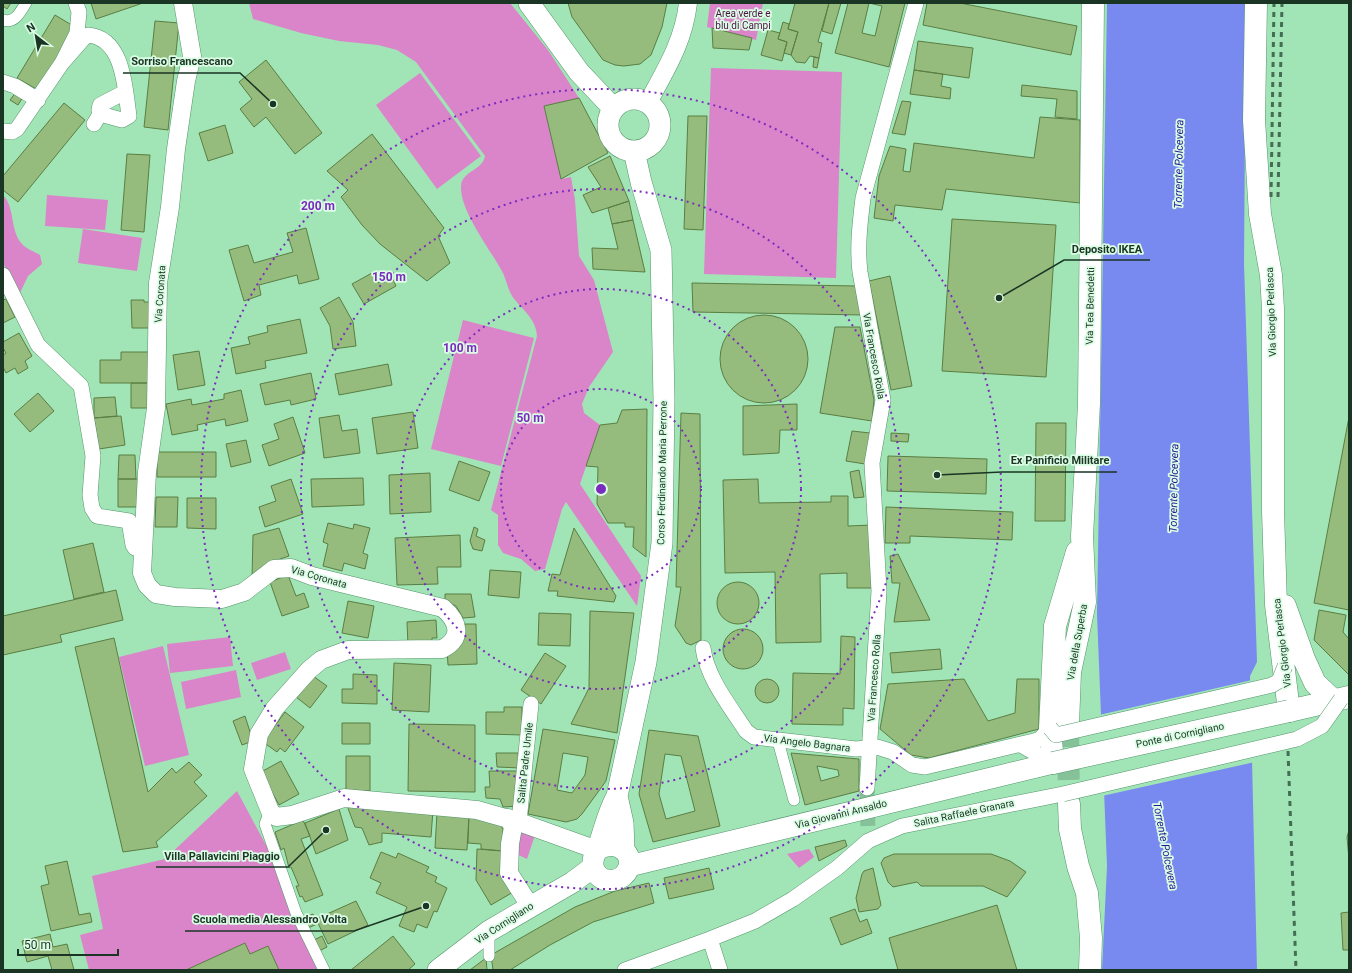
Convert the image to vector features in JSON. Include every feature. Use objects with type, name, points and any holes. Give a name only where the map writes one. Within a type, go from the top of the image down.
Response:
[{"type":"main road","points":[[530,3],[579,72],[613,108]]},
{"type":"main road","name":"Via Tea Benedetti","points":[[1053,763],[1059,727],[1055,626],[1082,536],[1089,404],[1093,3]]},
{"type":"main road","name":"Via Giorgio Perlasca","points":[[1256,3],[1254,120],[1260,214],[1272,275],[1273,511],[1275,575],[1278,630],[1285,666],[1289,711]]},
{"type":"main road","points":[[634,99],[649,104],[656,110],[659,119],[660,128],[657,137],[651,144],[643,149],[634,151],[624,149],[616,144],[610,136],[608,122],[613,108],[619,103],[634,99]]},
{"type":"main road","name":"Corso Ferdinando Maria Perrone","points":[[617,808],[646,662],[662,543],[664,389],[661,250],[641,182],[634,151]]},
{"type":"main road","name":"Via Giorgio Perlasca","points":[[1275,575],[1309,671],[1315,683],[1341,699]]},
{"type":"main road","name":"Ponte di Cornigliano","points":[[1027,769],[1341,699]]},
{"type":"main road","name":"Via Giovanni Ansaldo","points":[[626,858],[654,860],[1027,769]]},
{"type":"main road","points":[[1066,799],[1070,829],[1078,866],[1087,893],[1091,938],[1090,970]]},
{"type":"main road","points":[[617,808],[626,858]]},
{"type":"main road","points":[[596,864],[617,808]]},
{"type":"main road","points":[[596,864],[603,846],[610,844],[618,845],[626,858]]},
{"type":"main road","name":"Via Cornigliano","points":[[438,970],[489,932],[530,906],[573,882],[596,864],[606,880],[613,881],[626,873],[626,858]]},
{"type":"street","points":[[3,20],[8,22],[14,20],[26,3]]},
{"type":"street","points":[[3,131],[12,132],[17,129],[62,63],[77,33],[79,12],[76,3]]},
{"type":"street","name":"Via Coronata","points":[[183,3],[192,56],[186,81],[176,149],[170,214],[158,283],[156,408],[147,472],[142,573],[147,585],[156,594],[175,598],[222,599],[244,592],[274,569],[291,568],[312,576],[443,608],[451,615],[456,624],[457,634],[453,641],[442,648],[348,650],[321,660],[308,670],[276,708],[259,734],[253,768],[270,812]]},
{"type":"street","points":[[649,104],[651,96],[674,56],[686,16],[688,3]]},
{"type":"street","name":"Via Francesco Rolla","points":[[867,788],[879,591],[872,463],[883,400],[860,272],[858,254],[859,227],[863,198],[916,3]]},
{"type":"street","points":[[62,63],[88,35],[104,39],[118,60],[125,92],[129,116],[122,120],[97,119],[100,105],[125,92]]},
{"type":"street","points":[[3,82],[15,86],[38,100]]},
{"type":"street","points":[[3,275],[38,345],[81,386],[93,456],[90,495],[92,508],[97,516],[129,521],[133,544],[135,548],[143,550]]},
{"type":"street","name":"Via Angelo Bagnara","points":[[703,648],[705,660],[710,671],[746,731],[754,737],[856,749],[877,747],[893,752],[912,765],[925,766],[1021,745],[1040,739],[1059,727]]},
{"type":"street","points":[[1059,727],[1056,735],[1272,685],[1279,681],[1285,666]]},
{"type":"street","points":[[1066,799],[1297,739],[1322,726],[1341,699]]},
{"type":"street","name":"Salita Padre Umile","points":[[514,820],[531,704]]},
{"type":"street","points":[[778,740],[794,800]]},
{"type":"street","points":[[1021,745],[1053,763]]},
{"type":"street","points":[[324,970],[296,914],[265,824],[270,812],[276,817],[292,815],[344,798],[477,810],[514,820],[596,864]]},
{"type":"street","name":"Salita Raffaele Granara","points":[[625,970],[755,921],[793,898],[837,868],[868,837],[902,826],[1066,799]]},
{"type":"street","points":[[514,820],[510,844],[509,873],[530,906]]},
{"type":"street","points":[[489,932],[489,956]]},
{"type":"street","points":[[710,939],[720,970]]},
{"type":"green space","points":[[249,3],[510,3],[548,50],[579,98],[544,106],[561,179],[571,177],[575,200],[579,256],[594,280],[613,352],[589,387],[582,404],[584,413],[600,425],[580,484],[641,576],[637,606],[566,502],[562,509],[545,569],[535,571],[521,559],[503,553],[498,545],[498,515],[491,510],[537,336],[534,324],[528,314],[512,296],[503,273],[477,231],[465,207],[462,196],[462,181],[481,164],[485,156],[416,62],[397,50],[378,45],[339,41],[301,33],[253,19]]},
{"type":"green space","name":"Area verde e blu di Campi","points":[[710,3],[763,3],[756,40],[707,27]]},
{"type":"green space","points":[[711,68],[842,72],[836,278],[704,274]]},
{"type":"green space","points":[[420,73],[481,156],[437,189],[376,105]]},
{"type":"green space","points":[[3,195],[10,207],[14,227],[19,239],[23,245],[40,255],[42,264],[28,276],[19,295],[3,263]]},
{"type":"green space","points":[[47,195],[108,200],[105,230],[45,226]]},
{"type":"green space","points":[[83,229],[142,238],[137,271],[78,263]]},
{"type":"green space","points":[[463,320],[534,338],[501,466],[431,449]]},
{"type":"green space","points":[[230,637],[233,666],[170,673],[167,644]]},
{"type":"green space","points":[[163,646],[189,755],[145,766],[119,657]]},
{"type":"green space","points":[[285,652],[291,669],[257,680],[251,663]]},
{"type":"green space","points":[[236,670],[241,697],[186,709],[181,682]]},
{"type":"green space","points":[[237,791],[268,849],[317,970],[89,970],[80,935],[103,929],[92,876],[165,859]]},
{"type":"green space","points":[[517,825],[536,832],[527,859],[514,853]]},
{"type":"green space","points":[[809,849],[814,857],[799,868],[787,854]]},
{"type":"water","name":"Torrente Polcevera","points":[[1107,3],[1246,3],[1244,264],[1257,662],[1250,676],[1257,970],[1102,970],[1107,866],[1097,614]]},
{"type":"pier","points":[[1252,680],[1255,762],[1102,796],[1099,715]]},
{"type":"building","points":[[3,3],[11,3],[7,9],[3,6]]},
{"type":"building","points":[[91,3],[143,3],[96,19]]},
{"type":"building","points":[[568,3],[667,3],[662,27],[651,55],[640,64],[624,66],[615,65],[603,60],[572,17]]},
{"type":"building","points":[[795,3],[829,3],[818,42],[822,43],[819,58],[810,56],[805,63],[796,62],[791,55],[798,32],[788,29]]},
{"type":"building","points":[[829,3],[841,3],[832,34],[822,31]]},
{"type":"building","points":[[848,3],[869,3],[905,3],[889,67],[835,53]],"holes":[[[869,3],[882,6],[875,36],[862,33]]]},
{"type":"building","points":[[927,3],[960,3],[1077,26],[1071,55],[923,25]]},
{"type":"building","points":[[55,15],[75,27],[38,90],[17,78]]},
{"type":"building","points":[[155,21],[179,23],[168,130],[144,127]]},
{"type":"building","points":[[783,22],[789,24],[788,29],[798,32],[791,55],[784,53],[787,42],[778,39]]},
{"type":"building","points":[[712,28],[752,38],[749,50],[713,48]]},
{"type":"building","points":[[768,30],[780,33],[778,39],[787,42],[782,61],[761,55]]},
{"type":"building","points":[[918,41],[973,48],[969,78],[914,70]]},
{"type":"building","points":[[814,57],[819,58],[817,68],[813,67]]},
{"type":"building","points":[[266,60],[322,133],[295,154],[266,117],[254,127],[240,109],[252,99],[239,82]]},
{"type":"building","points":[[914,70],[943,74],[941,86],[951,88],[950,99],[910,94]]},
{"type":"building","points":[[1022,85],[1077,91],[1077,119],[1055,117],[1057,99],[1021,96]]},
{"type":"building","points":[[16,92],[23,97],[18,105],[10,100]]},
{"type":"building","points":[[579,98],[608,153],[561,179],[544,106]]},
{"type":"building","points":[[902,101],[911,102],[905,135],[892,133]]},
{"type":"building","points":[[64,103],[85,120],[18,202],[3,190],[3,176]]},
{"type":"building","points":[[688,116],[707,116],[703,230],[684,229]]},
{"type":"building","points":[[1040,117],[1080,120],[1080,203],[946,189],[942,210],[895,205],[893,221],[874,218],[879,176],[890,146],[906,149],[903,171],[910,172],[914,143],[1034,158]]},
{"type":"building","points":[[225,125],[233,153],[208,161],[199,133]]},
{"type":"building","points":[[372,134],[444,228],[438,236],[450,263],[427,281],[380,244],[362,225],[341,197],[348,190],[327,171]]},
{"type":"building","points":[[127,154],[150,155],[144,232],[121,230]]},
{"type":"building","points":[[610,156],[629,201],[592,213],[583,195],[601,187],[588,167]]},
{"type":"building","points":[[629,201],[633,220],[612,224],[608,208]]},
{"type":"building","points":[[952,219],[1056,225],[1046,377],[942,371]]},
{"type":"building","points":[[633,220],[645,272],[593,269],[592,248],[618,249],[612,224]]},
{"type":"building","points":[[306,228],[319,279],[299,284],[297,275],[259,285],[261,295],[244,301],[229,250],[248,245],[254,263],[293,252],[287,233]]},
{"type":"building","points":[[372,273],[378,283],[391,275],[396,286],[364,304],[352,284]]},
{"type":"building","points":[[890,276],[912,386],[891,390],[869,281]]},
{"type":"building","points":[[692,283],[857,286],[863,315],[693,312]]},
{"type":"building","points":[[339,297],[353,322],[356,346],[333,349],[330,326],[320,308]]},
{"type":"building","points":[[6,299],[15,317],[3,323],[3,300]]},
{"type":"building","points":[[131,300],[153,302],[153,328],[132,328]]},
{"type":"building","points":[[755,315],[773,315],[789,322],[801,334],[808,350],[808,368],[801,384],[789,396],[773,403],[755,403],[739,396],[727,384],[720,368],[720,350],[727,334],[739,322]]},
{"type":"building","points":[[300,319],[307,353],[265,361],[266,368],[236,374],[231,348],[250,344],[248,337],[268,332],[267,326]]},
{"type":"building","points":[[835,327],[860,327],[874,400],[872,421],[820,413]]},
{"type":"building","points":[[19,333],[32,356],[25,361],[28,368],[18,374],[15,368],[6,373],[3,367],[3,355],[6,353],[3,348],[3,342]]},
{"type":"building","points":[[199,351],[205,385],[178,390],[173,355]]},
{"type":"building","points":[[121,352],[149,352],[151,383],[100,383],[100,360],[121,360]]},
{"type":"building","points":[[388,364],[392,385],[339,395],[335,374]]},
{"type":"building","points":[[311,373],[316,399],[291,405],[290,400],[265,405],[260,384]]},
{"type":"building","points":[[131,383],[151,383],[152,408],[131,408]]},
{"type":"building","points":[[241,390],[248,421],[226,426],[225,419],[197,425],[198,430],[172,435],[166,404],[191,399],[192,405],[224,399],[224,394]]},
{"type":"building","points":[[38,393],[54,411],[30,432],[14,414]]},
{"type":"building","points":[[115,397],[117,416],[94,418],[94,398]]},
{"type":"building","points":[[797,404],[797,430],[780,430],[779,453],[743,455],[743,406]]},
{"type":"building","points":[[647,409],[646,557],[633,547],[634,527],[625,527],[625,523],[608,523],[597,504],[598,467],[586,466],[600,425],[617,423],[622,410]]},
{"type":"building","points":[[413,412],[418,448],[377,454],[372,418]]},
{"type":"building","points":[[681,413],[700,414],[701,640],[691,645],[686,643],[675,626],[681,587],[676,587]]},
{"type":"building","points":[[339,415],[342,431],[357,429],[360,453],[324,458],[319,418]]},
{"type":"building","points":[[121,416],[125,445],[99,449],[94,418]]},
{"type":"building","points":[[293,417],[305,453],[269,466],[262,445],[279,439],[274,424]]},
{"type":"building","points":[[1349,417],[1349,610],[1314,603]]},
{"type":"building","points":[[1036,423],[1066,423],[1065,521],[1035,521]]},
{"type":"building","points":[[852,431],[870,433],[865,464],[846,461]]},
{"type":"building","points":[[891,433],[909,434],[908,442],[891,441]]},
{"type":"building","points":[[246,440],[251,462],[231,467],[226,444]]},
{"type":"building","points":[[157,452],[216,452],[216,477],[157,477]]},
{"type":"building","points":[[119,455],[135,455],[136,479],[118,479]]},
{"type":"building","points":[[888,456],[987,459],[986,494],[887,491]]},
{"type":"building","points":[[459,461],[490,472],[479,501],[449,490]]},
{"type":"building","points":[[859,470],[864,497],[854,498],[850,472]]},
{"type":"building","points":[[430,473],[431,512],[390,514],[389,475]]},
{"type":"building","points":[[363,478],[364,505],[312,507],[311,479]]},
{"type":"building","points":[[118,479],[139,479],[139,507],[118,507]]},
{"type":"building","points":[[291,479],[303,514],[265,527],[259,507],[276,501],[271,486]]},
{"type":"building","points":[[758,479],[759,503],[831,502],[831,496],[848,496],[848,526],[872,525],[873,588],[847,588],[847,573],[820,574],[821,642],[776,643],[775,572],[725,573],[723,480]]},
{"type":"building","points":[[156,497],[178,497],[177,527],[155,527]]},
{"type":"building","points":[[187,498],[216,498],[216,529],[187,528]]},
{"type":"building","points":[[886,507],[1013,512],[1012,540],[910,536],[910,543],[885,543]]},
{"type":"building","points":[[328,523],[353,529],[354,524],[370,528],[363,553],[368,555],[365,569],[344,563],[342,571],[323,566],[328,544],[323,542]]},
{"type":"building","points":[[474,527],[478,529],[476,536],[485,540],[482,551],[473,549],[470,541]]},
{"type":"building","points":[[279,528],[289,556],[260,568],[252,579],[253,535]]},
{"type":"building","points":[[574,528],[616,596],[614,602],[557,596],[558,591],[548,591],[552,574],[560,575]]},
{"type":"building","points":[[460,535],[461,567],[437,567],[438,584],[397,585],[395,538]]},
{"type":"building","points":[[93,543],[104,592],[74,599],[63,550]]},
{"type":"building","points":[[898,554],[930,620],[894,622],[900,583],[892,583],[890,556]]},
{"type":"building","points":[[490,570],[521,572],[519,598],[488,595]]},
{"type":"building","points":[[288,575],[296,596],[304,593],[309,607],[282,616],[270,582]]},
{"type":"building","points":[[738,582],[753,588],[759,603],[753,618],[738,624],[723,618],[717,603],[723,588]]},
{"type":"building","points":[[116,590],[123,620],[60,635],[62,642],[3,655],[3,616]]},
{"type":"building","points":[[445,594],[471,594],[475,617],[463,618],[456,606],[445,601]]},
{"type":"building","points":[[348,601],[374,606],[368,638],[342,633]]},
{"type":"building","points":[[1319,610],[1346,615],[1343,632],[1349,639],[1349,675],[1314,640]]},
{"type":"building","points":[[590,611],[634,613],[617,733],[571,724],[589,688]]},
{"type":"building","points":[[539,613],[571,614],[570,646],[538,645]]},
{"type":"building","points":[[436,620],[437,638],[432,638],[432,645],[408,646],[407,622]]},
{"type":"building","points":[[465,624],[476,624],[477,664],[448,665],[447,650],[462,639]]},
{"type":"building","points":[[747,629],[754,632],[760,638],[763,649],[762,657],[754,666],[747,669],[739,669],[732,666],[724,657],[723,645],[726,638],[735,630]]},
{"type":"building","points":[[841,636],[855,637],[854,709],[843,708],[843,725],[792,724],[793,673],[840,674]]},
{"type":"building","points":[[114,638],[148,792],[172,768],[176,773],[189,762],[202,775],[194,782],[207,796],[156,842],[158,847],[123,852],[75,647]]},
{"type":"building","points":[[940,649],[942,669],[892,673],[890,653]]},
{"type":"building","points":[[545,653],[566,666],[541,704],[521,690]]},
{"type":"building","points":[[394,663],[431,665],[429,712],[392,710]]},
{"type":"building","points":[[353,674],[377,675],[377,704],[342,703],[342,689],[353,689]]},
{"type":"building","points":[[313,676],[327,686],[310,708],[296,697]]},
{"type":"building","points":[[767,679],[772,680],[778,686],[778,696],[772,702],[767,703],[762,702],[756,696],[755,691],[756,686],[762,680]]},
{"type":"building","points":[[964,679],[988,721],[1015,713],[1017,679],[1039,679],[1039,729],[929,758],[911,755],[880,729],[888,684]]},
{"type":"building","points":[[504,707],[522,707],[522,735],[486,734],[486,712],[504,712]]},
{"type":"building","points":[[285,712],[304,727],[285,752],[280,748],[277,752],[263,742]]},
{"type":"building","points":[[245,716],[251,735],[250,742],[242,745],[233,721]]},
{"type":"building","points":[[342,723],[370,723],[370,744],[342,744]]},
{"type":"building","points":[[409,724],[475,725],[475,792],[408,791]]},
{"type":"building","points":[[543,729],[615,740],[606,781],[577,819],[566,822],[528,814]],"holes":[[[563,753],[588,757],[585,775],[572,793],[557,790]]]},
{"type":"building","points":[[649,730],[698,736],[720,826],[653,842],[639,794]],"holes":[[[665,754],[681,756],[695,811],[666,819],[659,794]]]},
{"type":"building","points":[[496,753],[518,753],[520,768],[497,767]]},
{"type":"building","points":[[791,753],[859,759],[859,791],[805,805]],"holes":[[[817,766],[838,770],[839,776],[821,781]]]},
{"type":"building","points":[[346,756],[370,756],[370,791],[346,790]]},
{"type":"building","points":[[281,761],[299,794],[279,805],[261,772]]},
{"type":"building","points":[[489,771],[520,771],[519,806],[503,807],[500,799],[486,798],[485,787],[490,787]]},
{"type":"building","points":[[346,803],[433,810],[431,837],[382,833],[382,842],[369,845],[362,828],[355,827]]},
{"type":"building","points":[[339,809],[348,840],[316,854],[305,823]]},
{"type":"building","points":[[437,813],[469,815],[467,850],[435,848]]},
{"type":"building","points":[[469,815],[500,824],[503,829],[503,851],[481,849],[481,844],[468,843]]},
{"type":"building","points":[[303,820],[310,836],[301,839],[323,895],[305,902],[302,896],[300,897],[296,886],[299,886],[291,867],[289,868],[284,848],[281,850],[275,832]]},
{"type":"building","points":[[1349,830],[1349,859],[1347,837]]},
{"type":"building","points":[[845,840],[847,846],[819,861],[815,847]]},
{"type":"building","points":[[477,849],[503,851],[515,891],[491,905],[476,880]]},
{"type":"building","points":[[381,852],[396,858],[398,853],[429,867],[426,872],[437,877],[435,882],[447,888],[437,912],[434,911],[427,928],[417,924],[414,932],[399,926],[407,907],[376,893],[381,883],[370,878]]},
{"type":"building","points":[[894,854],[991,854],[1010,861],[1026,872],[1007,897],[983,886],[921,886],[917,882],[893,887],[888,882],[881,863],[884,858]]},
{"type":"building","points":[[67,861],[79,915],[90,913],[92,922],[51,931],[41,886],[49,884],[45,866]]},
{"type":"building","points":[[709,868],[714,889],[669,899],[664,878]]},
{"type":"building","points":[[873,868],[881,905],[878,909],[859,912],[856,898],[862,874],[864,871]]},
{"type":"building","points":[[649,883],[654,903],[593,922],[550,945],[510,970],[493,970],[491,955],[575,907],[615,891]]},
{"type":"building","points":[[356,901],[368,925],[328,944],[316,919]]},
{"type":"building","points":[[997,905],[1017,970],[898,970],[889,938]]},
{"type":"building","points":[[855,909],[860,922],[867,919],[872,933],[841,945],[830,918]]},
{"type":"building","points":[[1349,912],[1349,950],[1343,950],[1341,913]]},
{"type":"building","points":[[313,914],[317,924],[306,929],[301,919]]},
{"type":"building","points":[[50,934],[53,947],[67,944],[74,970],[52,970],[48,956],[27,962],[22,941]]},
{"type":"building","points":[[322,936],[327,947],[317,952],[312,941]]},
{"type":"building","points":[[393,936],[415,964],[408,970],[351,970]]},
{"type":"building","points":[[245,943],[250,954],[268,946],[279,970],[186,970]]},
{"type":"building","points":[[486,958],[487,970],[470,970]]},
{"type":"tunnel","points":[[1068,725],[1069,804]]},
{"type":"tunnel","points":[[867,788],[868,833]]},
{"type":"railway","points":[[1271,197],[1274,3]]},
{"type":"railway","points":[[1278,197],[1282,3]]},
{"type":"railway","points":[[1288,751],[1296,970]]},
{"type":"place","name":"Sorriso Francescano","points":[[273,104]]},
{"type":"place","name":"Deposito IKEA","points":[[999,298]]},
{"type":"place","name":"Ex Panificio Militare","points":[[937,475]]},
{"type":"place","name":"Villa Pallavicini Piaggio","points":[[326,830]]},
{"type":"place","name":"Scuola media Alessandro Volta","points":[[426,906]]}]
